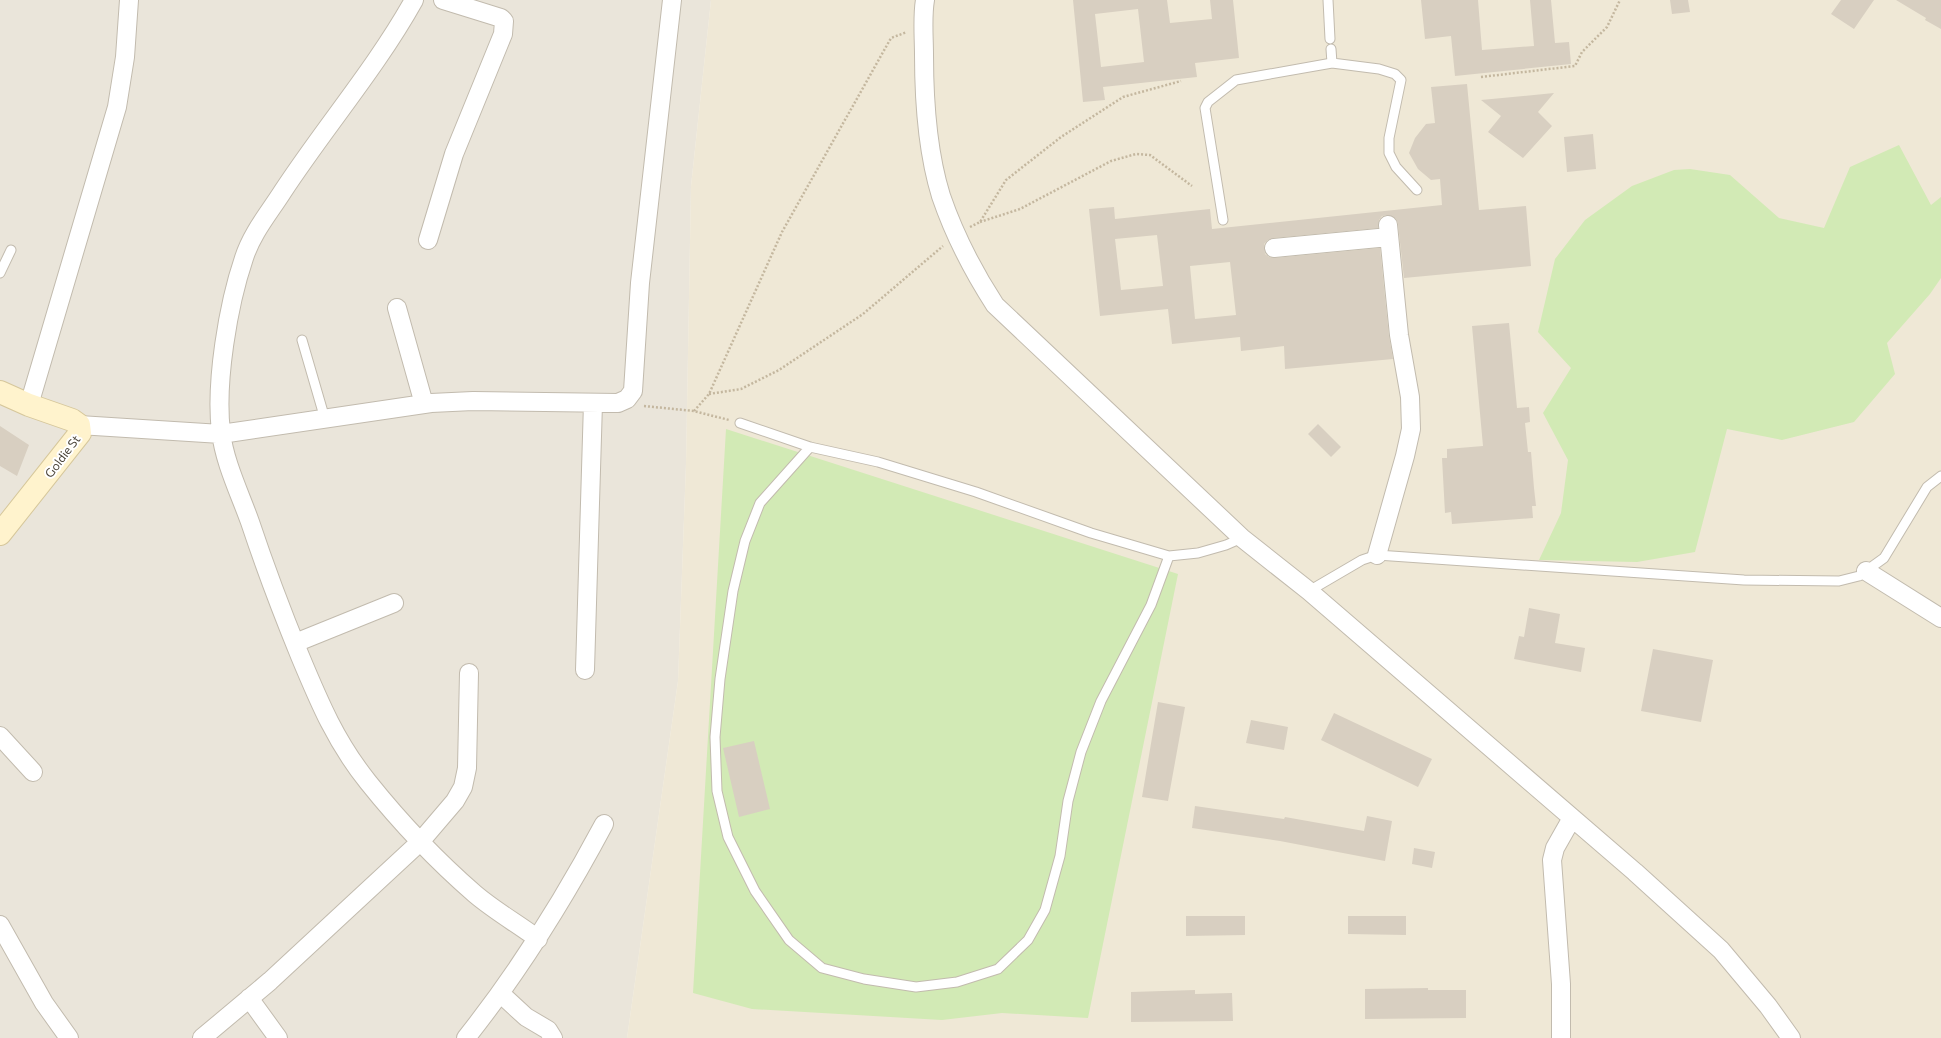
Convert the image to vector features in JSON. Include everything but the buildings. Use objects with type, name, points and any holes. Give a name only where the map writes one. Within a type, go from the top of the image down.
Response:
[{"type":"street","points":[[29,405],[117,107],[125,57],[129,0]]},
{"type":"street","points":[[414,0],[394,35],[335,119],[307,155],[261,222],[244,256],[231,308],[224,350],[220,400],[221,434],[227,459],[260,553],[324,715],[341,744],[369,784],[420,842],[477,895],[538,939]]},
{"type":"street","points":[[428,240],[454,154],[503,34],[504,21],[501,18],[443,0]]},
{"type":"street","points":[[79,425],[221,434],[424,404],[473,400],[618,403],[627,399],[633,391],[640,283],[672,0]]},
{"type":"street","points":[[925,0],[924,92],[933,155],[941,195],[956,235],[995,305],[1242,538],[1309,591],[1572,818],[1721,950],[1768,1006],[1792,1038]]},
{"type":"street","points":[[1274,248],[1388,231],[1399,336],[1410,397],[1411,428],[1405,456],[1377,555]]},
{"type":"street","points":[[397,308],[424,404]]},
{"type":"street","name":"Goldie St","points":[[0,392],[29,405],[72,420],[79,425],[80,433],[73,444],[0,534]]},
{"type":"street","points":[[585,670],[593,403]]},
{"type":"street","points":[[1866,571],[1941,618]]},
{"type":"street","points":[[295,643],[394,603]]},
{"type":"street","points":[[202,1038],[249,998],[420,842],[455,801],[463,787],[467,768],[469,673]]},
{"type":"street","points":[[0,736],[33,772]]},
{"type":"street","points":[[1561,1038],[1560,984],[1552,860],[1555,848],[1572,818]]},
{"type":"street","points":[[466,1038],[501,994],[538,939],[604,824]]},
{"type":"street","points":[[0,925],[44,1003],[68,1038]]},
{"type":"street","points":[[501,994],[526,1017],[548,1030],[553,1038]]},
{"type":"street","points":[[249,998],[278,1038]]},
{"type":"lane","points":[[1328,0],[1332,63]]},
{"type":"lane","points":[[1223,220],[1205,108],[1208,102],[1236,80],[1332,63],[1379,69],[1395,74],[1401,80],[1389,138],[1389,154],[1396,167],[1417,190]]},
{"type":"lane","points":[[0,273],[11,250]]},
{"type":"lane","points":[[302,340],[324,419]]},
{"type":"lane","points":[[740,423],[810,447],[893,466],[976,492],[1091,533],[1169,556],[1198,553],[1226,545],[1242,538]]},
{"type":"lane","points":[[810,447],[760,502],[745,542],[733,591],[720,680],[715,737],[717,791],[728,837],[756,891],[789,940],[822,968],[864,979],[916,987],[957,982],[998,969],[1028,940],[1046,910],[1060,856],[1068,801],[1081,752],[1101,701],[1151,605],[1169,556]]},
{"type":"lane","points":[[1309,591],[1362,560],[1377,555],[1744,580],[1839,581],[1859,576],[1884,558],[1927,487],[1941,476]]},
{"type":"path","points":[[1481,77],[1575,66],[1582,52],[1607,27],[1620,0]]},
{"type":"path","points":[[694,411],[709,394],[782,232],[891,38],[908,32],[924,29]]},
{"type":"path","points":[[980,222],[1020,209],[1111,161],[1136,154],[1150,155],[1192,186]]},
{"type":"path","points":[[618,403],[694,411],[740,423]]},
{"type":"shaded area","points":[[0,0],[711,0],[691,186],[686,464],[678,681],[627,1038],[0,1038]]},
{"type":"shaded area","points":[[711,0],[1941,0],[1941,1038],[627,1038],[678,681],[686,464],[691,186]]},
{"type":"green space","points":[[1899,145],[1931,205],[1941,197],[1941,278],[1930,294],[1887,343],[1895,374],[1854,422],[1782,440],[1727,429],[1695,552],[1637,562],[1539,560],[1561,513],[1568,460],[1543,413],[1571,368],[1538,332],[1555,259],[1585,220],[1632,186],[1674,170],[1690,169],[1730,175],[1779,218],[1824,228],[1850,167]]},
{"type":"green space","points":[[726,429],[1178,574],[1088,1018],[1002,1013],[942,1020],[752,1009],[693,993]]}]
